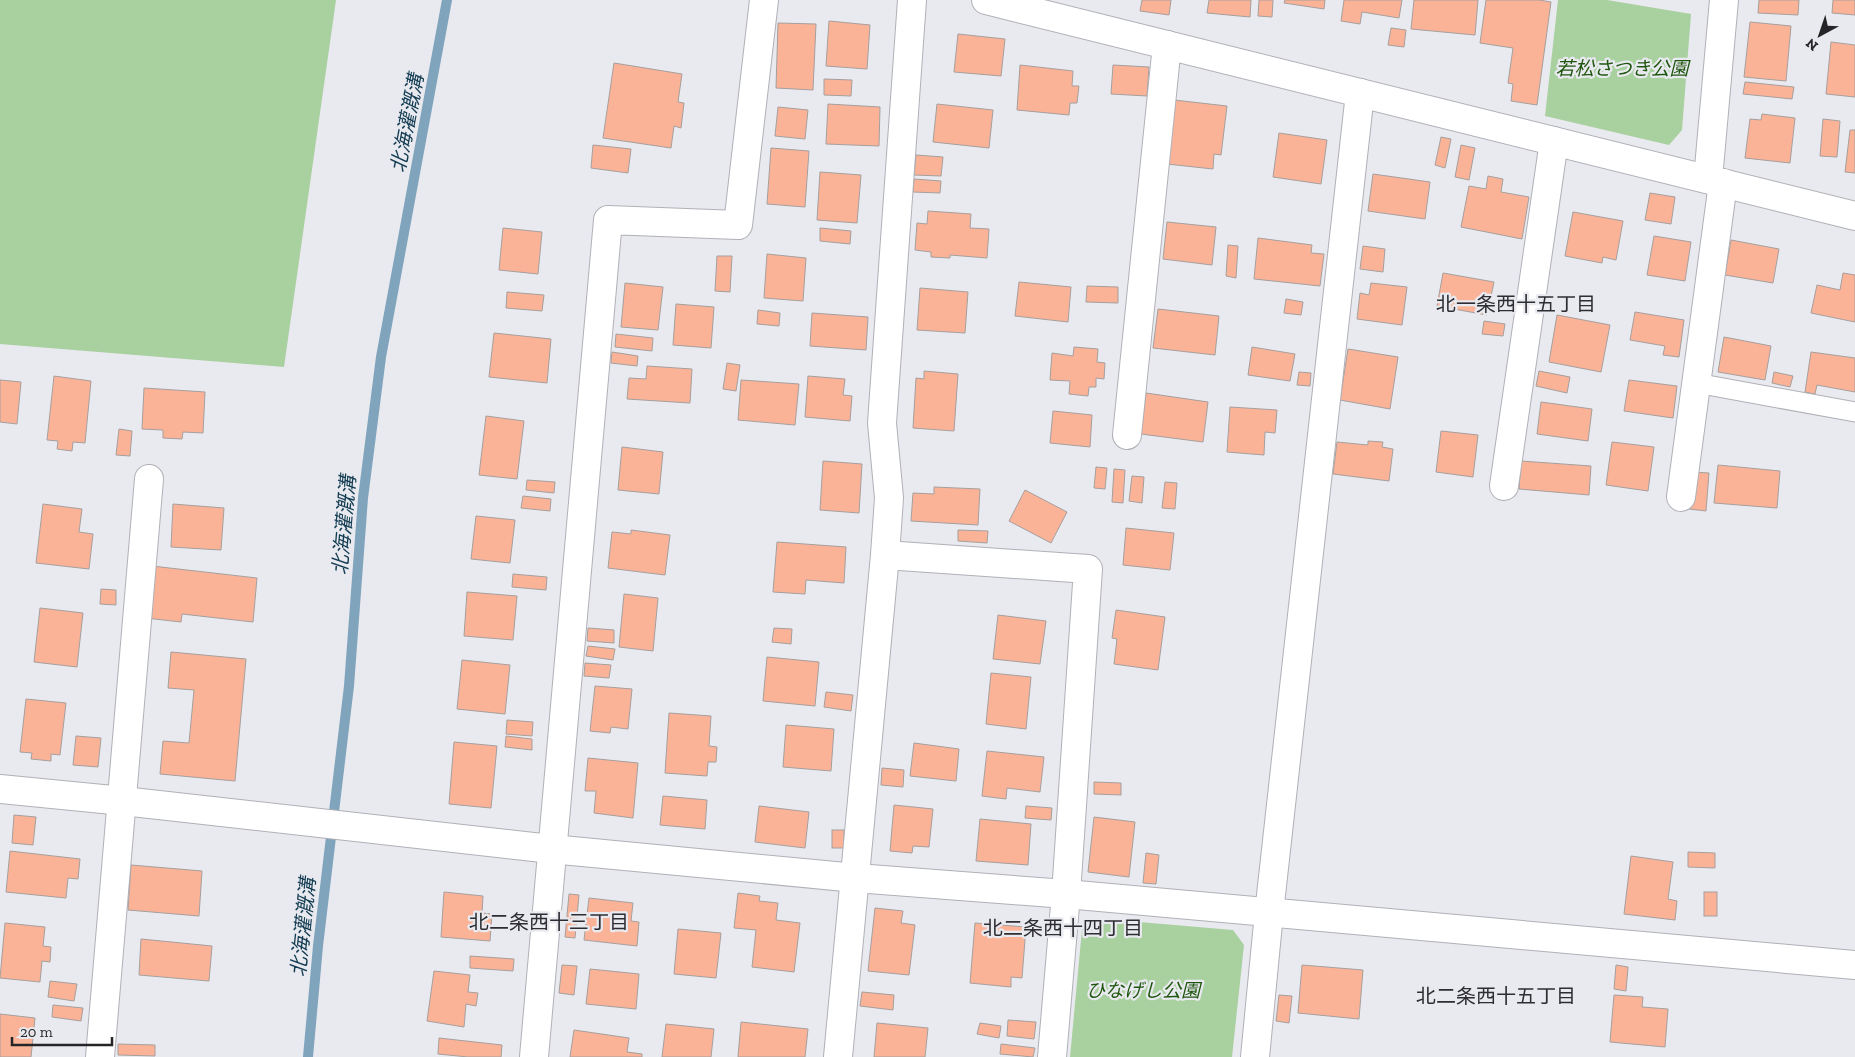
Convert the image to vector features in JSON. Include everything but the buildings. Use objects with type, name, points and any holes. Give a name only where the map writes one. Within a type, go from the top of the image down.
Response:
[{"type":"street","points":[[534,1057],[608,220],[738,225],[764,0]]},
{"type":"street","points":[[838,1057],[856,878],[889,498],[882,423],[912,0]]},
{"type":"street","points":[[986,0],[1855,216]]},
{"type":"street","points":[[1681,497],[1696,383],[1715,181],[1724,0]]},
{"type":"street","points":[[1127,436],[1167,45]]},
{"type":"street","points":[[1255,1057],[1269,913],[1360,93]]},
{"type":"street","points":[[1504,486],[1554,141]]},
{"type":"street","points":[[100,1057],[149,479]]},
{"type":"street","points":[[885,555],[1088,569],[1066,894],[1052,1057]]},
{"type":"street","points":[[0,789],[551,849],[856,878],[1066,894],[1855,965]]},
{"type":"lane","points":[[1696,383],[1855,412]]},
{"type":"green space","points":[[0,0],[336,0],[284,367],[0,344]]},
{"type":"green space","name":"若松さつき公園","points":[[1558,0],[1607,0],[1691,14],[1682,130],[1669,145],[1545,116]]},
{"type":"green space","name":"ひなげし公園","points":[[1092,918],[1233,930],[1244,945],[1232,1057],[1070,1057],[1082,929]]},
{"type":"waterway","name":"北海灌漑溝","points":[[308,1057],[318,946],[349,686],[363,498],[381,357],[447,0]]},
{"type":"district","name":"北一条西十五丁目","points":[[1516,304]]},
{"type":"district","name":"北二条西十三丁目","points":[[549,922]]},
{"type":"district","name":"北二条西十四丁目","points":[[1063,928]]},
{"type":"district","name":"北二条西十五丁目","points":[[1496,996]]}]
